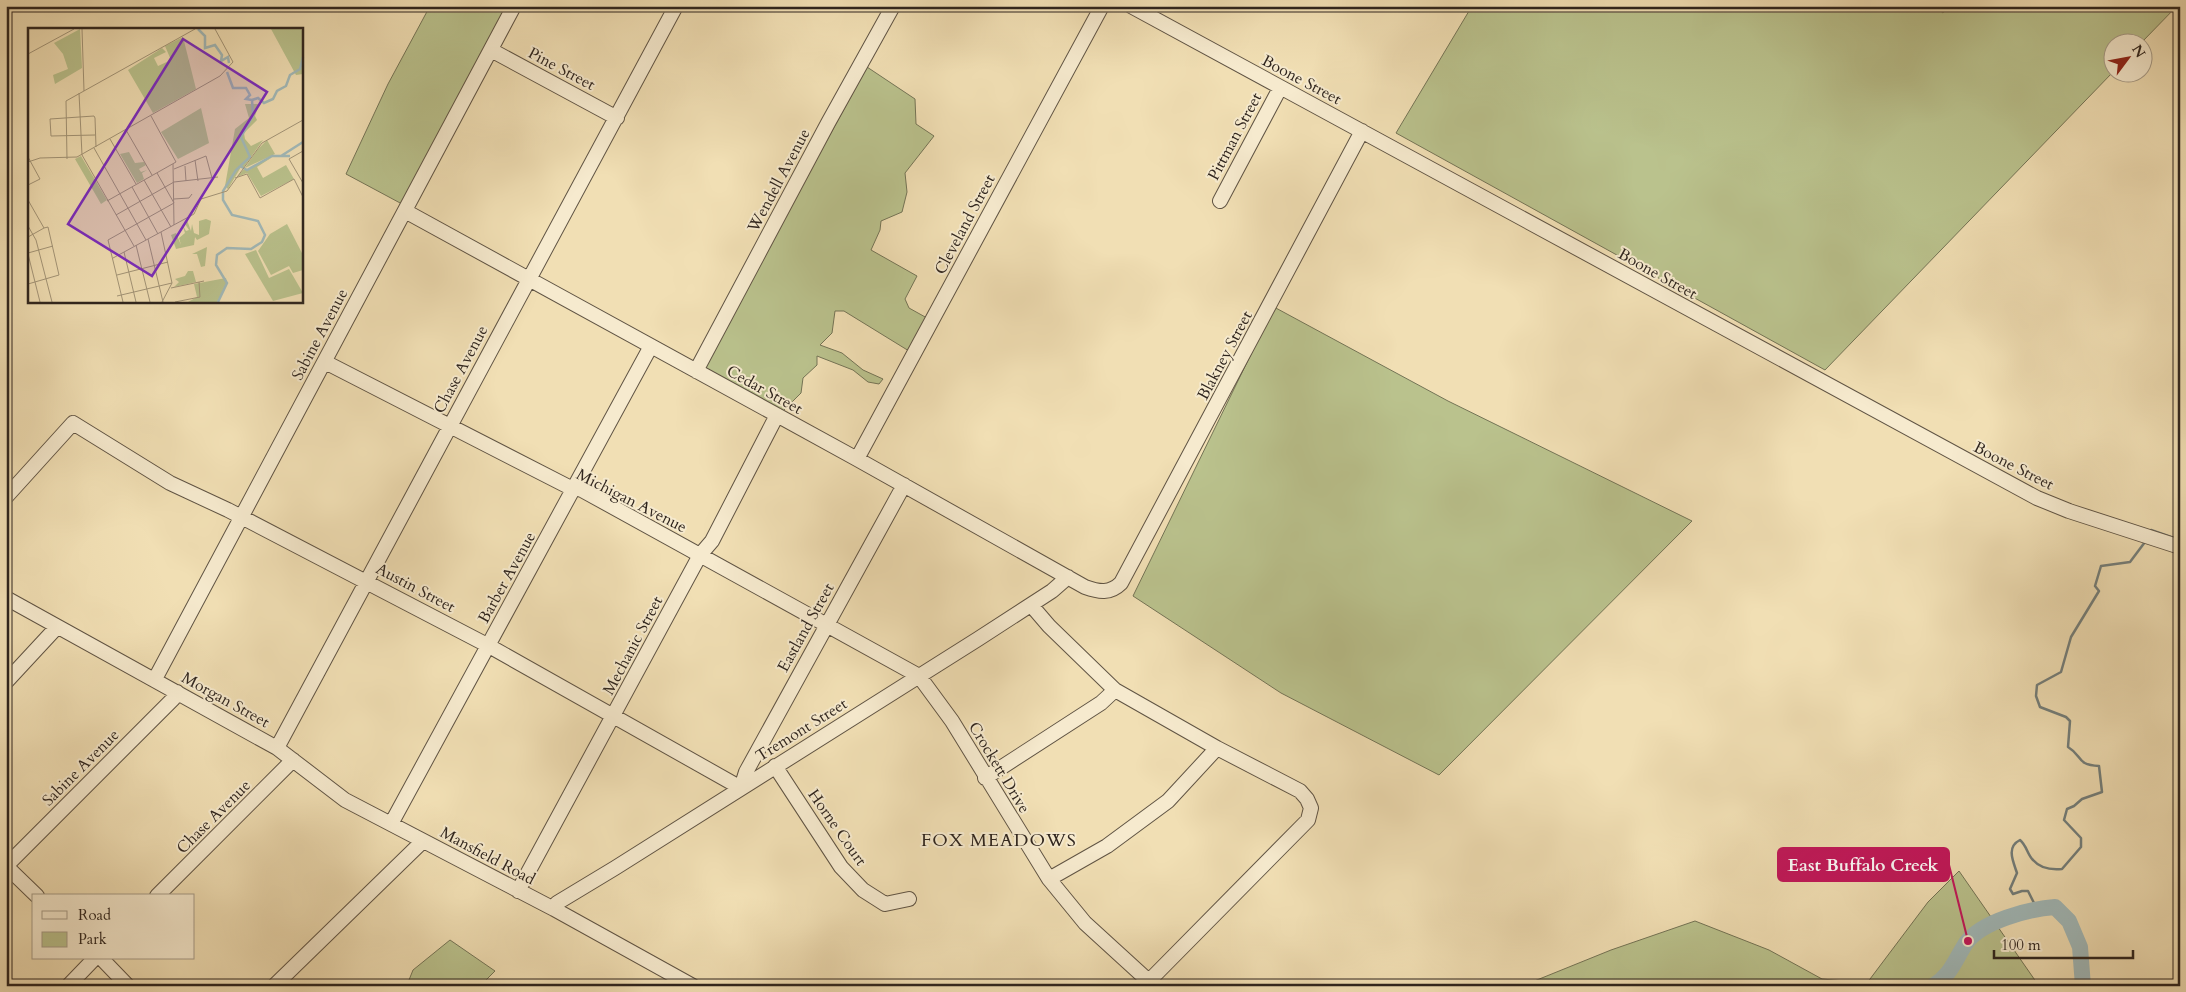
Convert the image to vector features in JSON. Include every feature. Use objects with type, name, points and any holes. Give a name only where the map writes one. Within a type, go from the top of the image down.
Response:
[{"type":"street","name":"Sabine Avenue","points":[[156,679],[514,6]]},
{"type":"street","name":"Chase Avenue","points":[[277,748],[676,6]]},
{"type":"street","name":"Wendell Avenue","points":[[696,371],[828,123],[893,6]]},
{"type":"street","name":"Cleveland Street","points":[[857,459],[1102,6]]},
{"type":"street","name":"Boone Street","points":[[1130,6],[2038,498],[2069,511],[2180,547]]},
{"type":"street","name":"Pine Street","points":[[491,50],[617,118]]},
{"type":"street","name":"Pittman Street","points":[[1220,201],[1280,88]]},
{"type":"street","name":"Blakney Street","points":[[1110,590],[1121,583],[1362,131]]},
{"type":"street","name":"Cedar Street","points":[[405,211],[1094,590],[1110,590]]},
{"type":"street","name":"Barber Avenue","points":[[391,824],[651,346]]},
{"type":"street","name":"Michigan Avenue","points":[[325,362],[566,486],[582,490],[919,676]]},
{"type":"street","name":"Mechanic Street","points":[[518,891],[700,555],[712,541],[777,416]]},
{"type":"street","name":"Austin Street","points":[[6,497],[73,424],[170,483],[367,581],[489,646],[741,788]]},
{"type":"street","name":"Eastland Street","points":[[741,788],[746,772],[904,485]]},
{"type":"street","name":"Tremont Street","points":[[554,909],[557,902],[615,868],[919,676],[1052,591],[1068,576]]},
{"type":"street","name":"Morgan Street","points":[[6,598],[156,679],[277,748],[345,800],[423,841]]},
{"type":"street","points":[[1031,604],[1049,626],[1116,690],[1216,748],[1300,792],[1307,799],[1311,808],[1308,820],[1152,983]]},
{"type":"street","points":[[6,682],[58,627]]},
{"type":"street","name":"Crockett Drive","points":[[919,676],[952,721],[985,778],[1049,878],[1085,923],[1152,983]]},
{"type":"street","points":[[985,778],[1101,703],[1116,690]]},
{"type":"street","name":"Sabine Avenue","points":[[6,866],[173,699],[177,692]]},
{"type":"street","points":[[1049,878],[1107,846],[1168,801],[1216,748]]},
{"type":"street","name":"Chase Avenue","points":[[159,894],[293,760]]},
{"type":"street","name":"Horne Court","points":[[775,766],[842,867],[863,890],[886,904],[909,899]]},
{"type":"street","name":"Mansfield Road","points":[[274,986],[423,841],[554,909],[693,986]]},
{"type":"street","points":[[6,866],[35,894]]},
{"type":"street","points":[[68,986],[93,960]]},
{"type":"street","points":[[103,960],[128,986]]},
{"type":"green space","points":[[430,6],[508,6],[402,204],[346,174],[388,84]]},
{"type":"green space","points":[[1472,6],[1934,6],[1943,13],[1948,6],[2177,6],[2152,32],[2104,32],[2104,81],[1825,370],[1396,133]]},
{"type":"green space","points":[[867,67],[915,99],[916,124],[934,136],[905,173],[907,192],[902,212],[881,221],[880,230],[871,250],[917,276],[905,299],[909,308],[927,318],[909,351],[844,311],[835,311],[832,333],[820,345],[842,353],[863,370],[883,379],[879,384],[868,382],[853,370],[817,356],[817,365],[803,378],[801,393],[782,412],[705,368],[705,363]]},
{"type":"green space","points":[[1274,307],[1448,401],[1692,521],[1439,775],[1281,693],[1133,596]]},
{"type":"green space","points":[[1959,871],[2039,986],[1522,986],[1611,950],[1695,921],[1769,950],[1822,979],[1867,983],[1928,902]]},
{"type":"green space","points":[[450,940],[495,971],[480,986],[419,986],[409,980],[413,970]]},
{"type":"waterway","points":[[2150,532],[2151,530],[2174,538]]},
{"type":"waterway","points":[[2037,909],[2028,891],[2013,894],[2010,889],[2017,873],[2012,855],[2013,846],[2020,840],[2036,863],[2046,868],[2062,869],[2081,847],[2081,838],[2064,820],[2067,809],[2082,799],[2102,792],[2099,766],[2083,762],[2068,747],[2070,721],[2066,717],[2040,707],[2036,696],[2037,685],[2061,672],[2071,637],[2099,591],[2095,586],[2101,566],[2130,562],[2145,542]]},
{"type":"waterway","points":[[1933,986],[1952,967],[1966,943],[1983,928],[2020,913],[2055,907],[2069,921],[2080,947],[2083,986]]},
{"type":"place","name":"East Buffalo Creek","points":[[1968,941]]},
{"type":"district","name":"FOX MEADOWS","points":[[999,840]]}]
